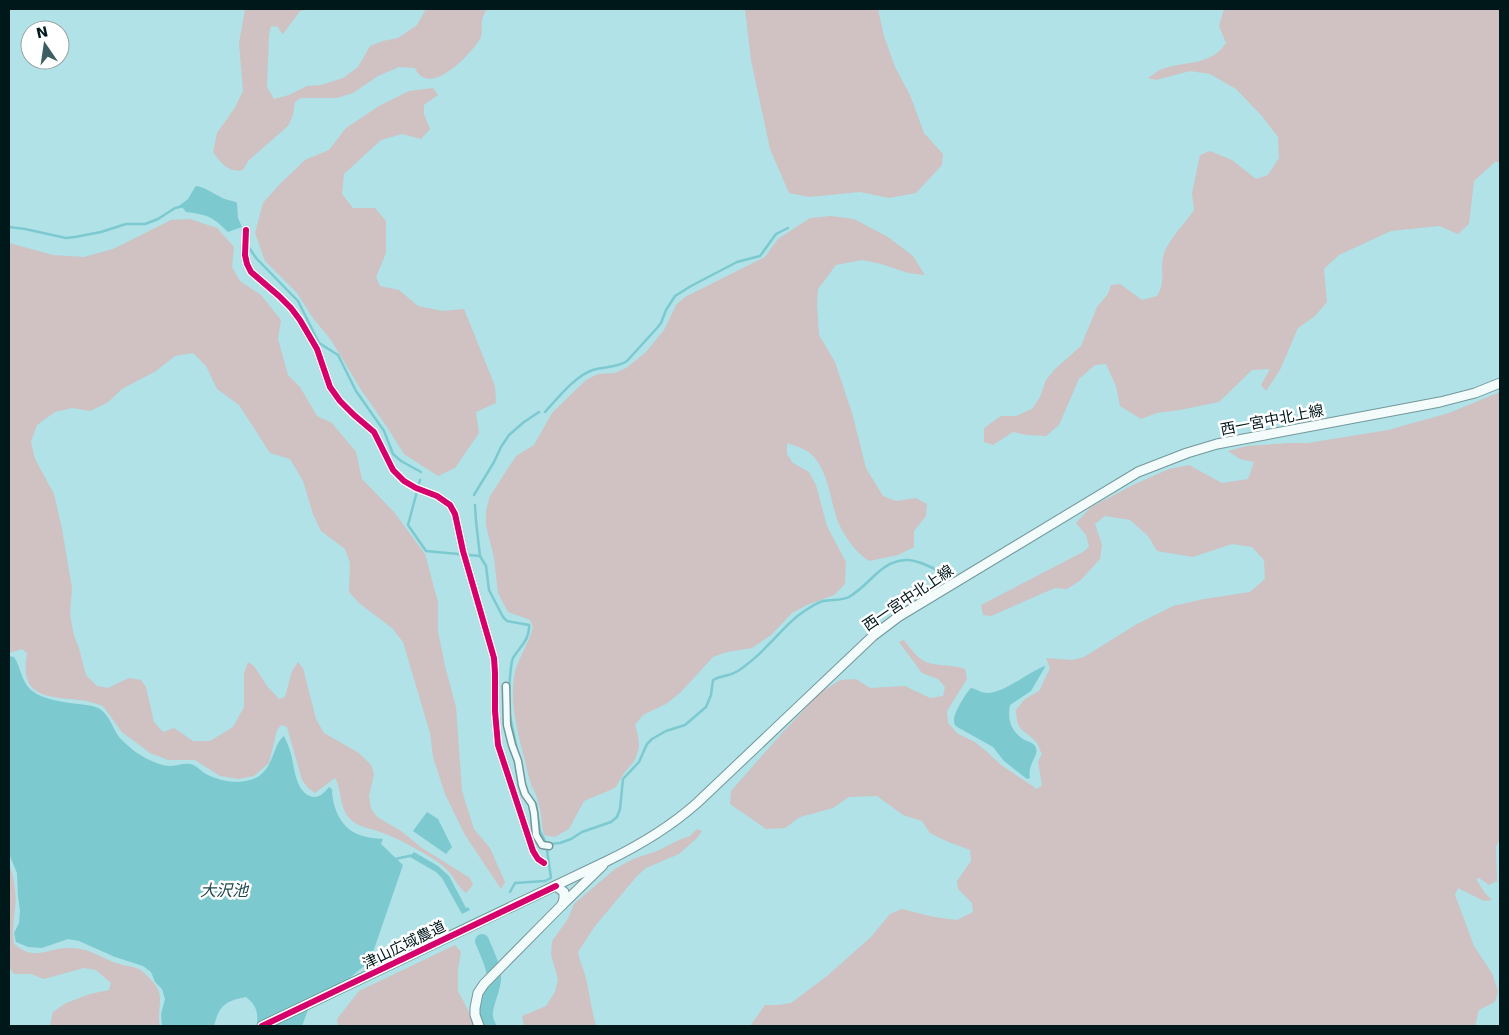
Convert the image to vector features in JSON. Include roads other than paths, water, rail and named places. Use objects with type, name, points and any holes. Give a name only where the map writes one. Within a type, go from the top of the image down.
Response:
[{"type":"main road","name":"西一宮中北上線","points":[[556,886],[633,849],[677,821],[849,658],[898,617],[1138,472],[1187,453],[1217,444],[1440,402],[1475,393],[1500,383]]},
{"type":"main road","points":[[479,1026],[475,1015],[478,993],[493,975],[607,861]]},
{"type":"main road","points":[[556,886],[564,892],[562,905]]},
{"type":"main road","name":"津山広域農道","points":[[262,1026],[556,886]]},
{"type":"street","points":[[246,230],[245,255],[251,272],[279,296],[300,320],[317,349],[330,387],[340,401],[374,432],[394,470],[404,481],[437,496],[450,505],[455,514],[462,551],[494,658],[498,745],[533,851],[544,864]]},
{"type":"street","points":[[506,686],[508,725],[518,761],[522,785],[525,794],[532,804],[536,835],[542,845],[549,846]]},
{"type":"water","points":[[197,186],[237,203],[238,218],[242,227],[228,232],[209,217],[186,212],[182,207],[176,208],[188,199]]},
{"type":"water","name":"大沢池","points":[[9,656],[14,657],[25,682],[31,690],[47,698],[89,705],[100,709],[109,718],[119,737],[127,745],[151,761],[161,764],[171,766],[190,764],[206,774],[222,780],[239,782],[250,780],[264,772],[280,740],[284,736],[290,749],[296,778],[303,791],[307,795],[314,797],[322,794],[329,787],[332,789],[336,811],[344,824],[356,833],[383,839],[381,844],[403,865],[370,961],[346,981],[312,999],[302,1026],[257,1026],[256,1010],[246,997],[233,1000],[224,1006],[218,1014],[214,1026],[162,1026],[161,1014],[165,999],[162,989],[155,982],[151,972],[143,966],[115,957],[79,941],[68,939],[42,948],[28,947],[16,942],[14,933],[19,923],[20,911],[17,873],[9,854]]},
{"type":"water","points":[[1045,666],[1031,691],[1010,705],[1009,715],[1015,732],[1023,739],[1032,743],[1036,748],[1036,754],[1030,769],[1030,778],[1027,779],[1004,761],[993,747],[956,726],[954,718],[960,704],[971,688],[985,693],[1001,690]]},
{"type":"water","points":[[427,812],[438,819],[452,847],[446,854],[413,831]]},
{"type":"water","points":[[414,852],[438,866],[449,876],[466,908],[468,907],[470,910],[462,914],[442,878],[436,872],[410,857]]},
{"type":"waterway","points":[[9,227],[66,238],[75,237],[101,232],[126,224],[145,224],[158,219],[175,208],[184,206]]},
{"type":"waterway","points":[[545,412],[580,377],[597,369],[619,365],[627,361],[661,323],[666,310],[675,296],[737,262],[760,256],[776,234],[788,228]]},
{"type":"waterway","points":[[248,246],[256,258],[298,301],[319,343],[338,355],[356,391],[384,431],[393,454],[401,461],[421,472]]},
{"type":"waterway","points":[[474,495],[509,435],[539,412]]},
{"type":"waterway","points":[[420,480],[408,525],[426,551],[480,556]]},
{"type":"waterway","points":[[475,505],[480,556],[486,566],[489,590],[507,621],[529,625],[528,635],[512,661],[509,690]]},
{"type":"waterway","points":[[549,844],[571,839],[582,832],[611,822],[617,817],[620,809],[623,779],[639,762],[647,744],[666,731],[685,725],[706,707],[711,695],[713,680],[734,673],[746,665],[803,612],[823,601],[849,597],[892,563],[907,560],[915,561],[941,572]]},
{"type":"waterway","points":[[510,716],[517,750]]},
{"type":"waterway","points":[[520,759],[523,774]]},
{"type":"waterway","points":[[510,892],[515,883],[545,881],[551,878],[546,843],[540,831],[536,804],[532,799]]},
{"type":"waterway","points":[[395,859],[414,855]]},
{"type":"waterway","points":[[482,941],[494,975],[486,1009],[489,1026]]}]
